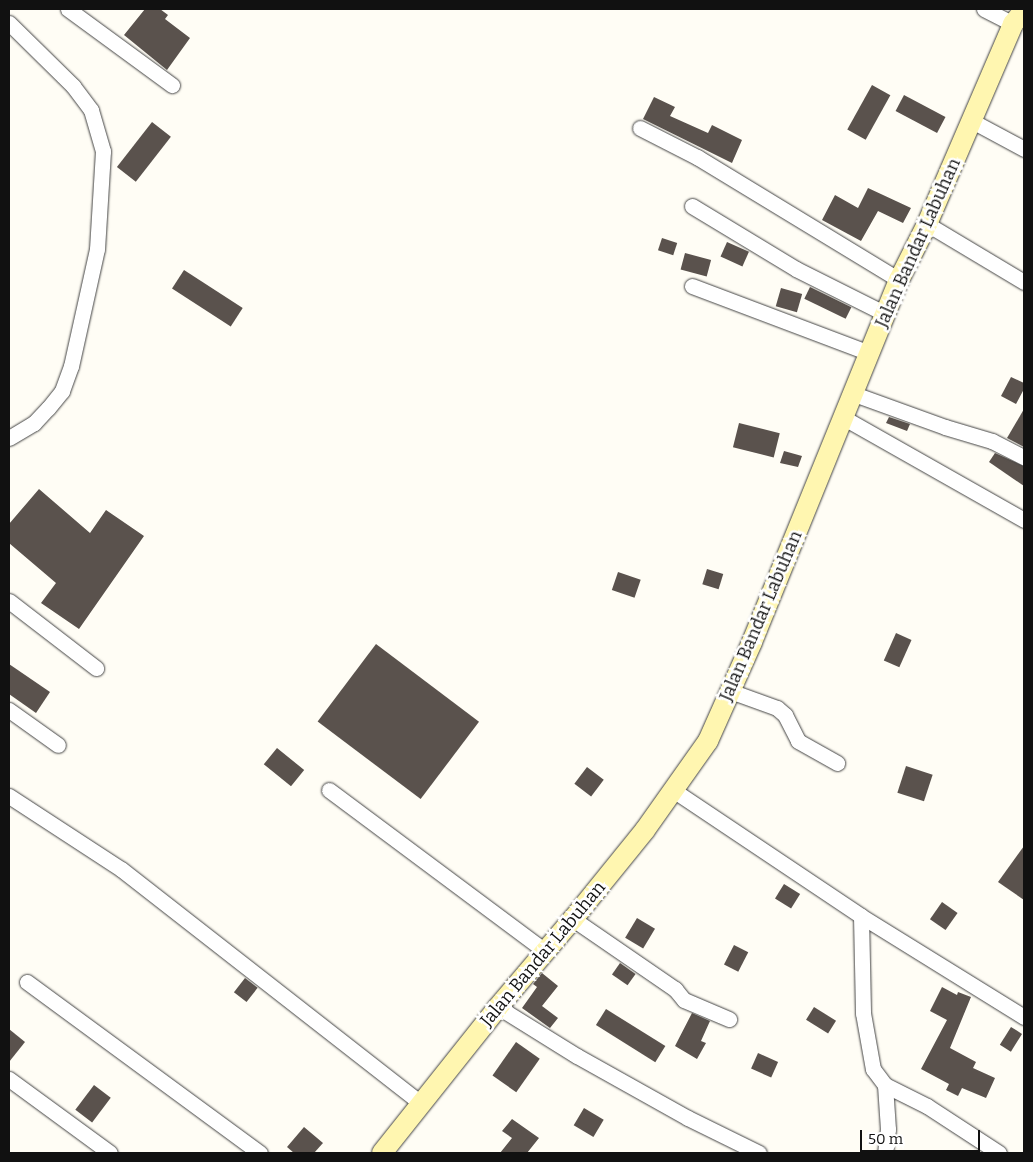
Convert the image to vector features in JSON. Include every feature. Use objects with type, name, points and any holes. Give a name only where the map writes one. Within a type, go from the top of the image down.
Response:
[{"type":"main road","name":"Jalan Bandar Labuhan","points":[[382,1153],[498,1006],[573,919],[645,830],[708,741],[854,394],[899,280],[927,224],[1019,17]]},
{"type":"street","points":[[68,9],[172,85]]},
{"type":"street","points":[[984,9],[1019,17]]},
{"type":"street","points":[[9,23],[73,86],[91,110],[103,151],[97,249],[71,366],[62,391],[48,408],[34,423],[9,438]]},
{"type":"street","points":[[972,121],[1024,149]]},
{"type":"street","points":[[640,128],[697,157],[899,280]]},
{"type":"street","points":[[692,206],[796,269],[886,314]]},
{"type":"street","points":[[927,224],[1024,282]]},
{"type":"street","points":[[692,286],[869,353]]},
{"type":"street","points":[[854,394],[945,427],[992,441],[1024,457]]},
{"type":"street","points":[[844,418],[1024,520]]},
{"type":"street","points":[[9,601],[96,668]]},
{"type":"street","points":[[730,691],[777,708],[785,715],[798,741],[837,763]]},
{"type":"street","points":[[9,710],[58,745]]},
{"type":"street","points":[[329,790],[545,951]]},
{"type":"street","points":[[673,790],[861,916],[1024,1017]]},
{"type":"street","points":[[9,796],[121,868],[420,1103]]},
{"type":"street","points":[[861,916],[863,1014],[873,1068],[885,1085],[927,1106],[1000,1153]]},
{"type":"street","points":[[573,919],[675,988],[684,1000],[729,1019]]},
{"type":"street","points":[[28,982],[260,1153]]},
{"type":"street","points":[[498,1006],[577,1056],[688,1118],[759,1153]]},
{"type":"street","points":[[9,1078],[110,1153]]},
{"type":"street","points":[[884,1153],[888,1129],[885,1085]]},
{"type":"building","points":[[145,9],[160,9],[168,15],[165,19],[190,38],[167,70],[124,35]]},
{"type":"building","points":[[872,85],[890,95],[866,140],[847,130]]},
{"type":"building","points":[[904,95],[945,117],[937,133],[896,111]]},
{"type":"building","points":[[654,97],[675,107],[670,116],[708,133],[712,125],[742,140],[732,163],[643,119]]},
{"type":"building","points":[[152,122],[171,137],[136,182],[117,167]]},
{"type":"building","points":[[868,188],[911,208],[903,223],[878,211],[861,241],[822,220],[835,195],[858,208]]},
{"type":"building","points":[[662,238],[677,243],[673,255],[658,250]]},
{"type":"building","points":[[727,242],[749,252],[742,266],[720,257]]},
{"type":"building","points":[[685,253],[711,260],[707,276],[681,269]]},
{"type":"building","points":[[184,270],[243,308],[231,327],[172,288]]},
{"type":"building","points":[[810,287],[851,307],[846,319],[804,299]]},
{"type":"building","points":[[781,288],[802,294],[797,312],[776,306]]},
{"type":"building","points":[[1011,377],[1024,383],[1024,389],[1016,404],[1001,396]]},
{"type":"building","points":[[1024,409],[1024,447],[1007,438]]},
{"type":"building","points":[[889,417],[910,424],[907,431],[886,423]]},
{"type":"building","points":[[739,423],[780,433],[774,457],[733,447]]},
{"type":"building","points":[[784,451],[802,456],[798,467],[780,463]]},
{"type":"building","points":[[995,453],[1024,466],[1024,486],[989,462]]},
{"type":"building","points":[[39,489],[90,533],[106,510],[144,536],[79,629],[41,603],[56,583],[9,543],[9,524]]},
{"type":"building","points":[[707,569],[723,574],[719,589],[702,584]]},
{"type":"building","points":[[618,572],[641,580],[635,598],[612,590]]},
{"type":"building","points":[[896,633],[912,640],[899,667],[884,660]]},
{"type":"building","points":[[376,644],[479,722],[421,799],[318,721]]},
{"type":"building","points":[[9,664],[50,692],[36,713],[9,694]]},
{"type":"building","points":[[277,748],[304,770],[291,786],[264,764]]},
{"type":"building","points":[[906,766],[933,775],[924,801],[897,793]]},
{"type":"building","points":[[587,767],[604,780],[591,796],[574,784]]},
{"type":"building","points":[[1024,846],[1024,900],[998,882]]},
{"type":"building","points":[[784,884],[800,894],[791,908],[775,898]]},
{"type":"building","points":[[942,902],[958,913],[946,930],[930,919]]},
{"type":"building","points":[[637,918],[655,929],[643,949],[625,938]]},
{"type":"building","points":[[734,945],[748,952],[738,972],[724,965]]},
{"type":"building","points":[[620,963],[636,974],[628,985],[612,974]]},
{"type":"building","points":[[542,973],[558,986],[542,1006],[558,1018],[550,1028],[522,1008],[537,987],[533,984]]},
{"type":"building","points":[[245,978],[258,988],[247,1002],[234,992]]},
{"type":"building","points":[[942,987],[957,995],[958,992],[971,997],[950,1048],[976,1062],[973,1068],[995,1078],[986,1098],[962,1088],[958,1096],[946,1090],[949,1084],[921,1069],[947,1020],[930,1011]]},
{"type":"building","points":[[814,1007],[836,1021],[828,1033],[806,1020]]},
{"type":"building","points":[[606,1009],[665,1046],[655,1062],[596,1025]]},
{"type":"building","points":[[692,1013],[710,1021],[701,1041],[706,1043],[697,1059],[675,1046]]},
{"type":"building","points":[[1011,1027],[1022,1034],[1011,1052],[1000,1045]]},
{"type":"building","points":[[9,1029],[25,1042],[9,1062]]},
{"type":"building","points":[[516,1042],[540,1059],[516,1092],[492,1076]]},
{"type":"building","points":[[758,1053],[778,1062],[771,1077],[751,1069]]},
{"type":"building","points":[[94,1085],[111,1098],[92,1122],[75,1110]]},
{"type":"building","points":[[584,1108],[604,1120],[593,1137],[574,1125]]},
{"type":"building","points":[[512,1119],[539,1138],[527,1153],[500,1153],[512,1138],[502,1131]]},
{"type":"building","points":[[304,1127],[323,1143],[314,1153],[294,1153],[287,1147]]}]
